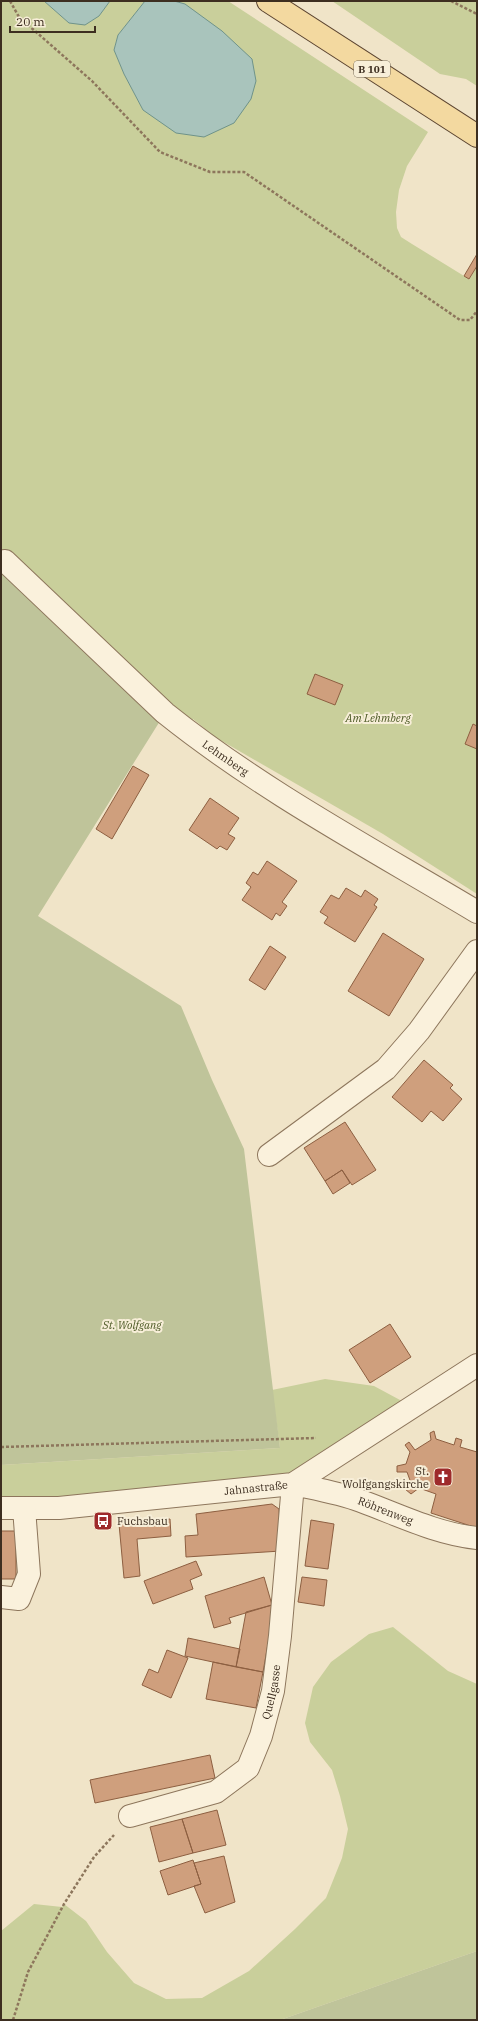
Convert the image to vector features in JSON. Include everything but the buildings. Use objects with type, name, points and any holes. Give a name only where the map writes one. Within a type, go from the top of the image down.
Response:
[{"type":"main road","name":"B 101","points":[[268,1],[477,136]]},
{"type":"street","name":"Lehmberg","points":[[5,561],[165,713],[191,734],[237,768],[477,912]]},
{"type":"street","points":[[269,1155],[386,1069],[419,1031],[477,951]]},
{"type":"street","name":"Jahnastraße","points":[[1,1508],[59,1508],[293,1484],[477,1365]]},
{"type":"street","name":"Röhrenweg","points":[[293,1484],[359,1500],[418,1524],[461,1536],[477,1538]]},
{"type":"street","name":"Quellgasse","points":[[130,1816],[216,1792],[248,1768],[261,1736],[273,1691],[280,1636],[293,1484]]},
{"type":"street","points":[[1,1597],[19,1599],[29,1574],[24,1508]]},
{"type":"path","points":[[10,1],[19,17],[92,81],[160,152],[210,172],[244,172],[460,320],[470,320],[477,311]]},
{"type":"path","points":[[451,1],[477,14]]},
{"type":"path","points":[[1,1447],[324,1438]]},
{"type":"path","points":[[13,2020],[28,1972],[64,1904],[94,1858],[130,1816]]},
{"type":"green space","name":"Am Lehmberg","points":[[1,1],[44,1],[69,23],[99,16],[110,1],[145,1],[118,35],[114,50],[124,74],[143,110],[185,4],[174,1],[228,1],[428,132],[407,166],[399,190],[396,212],[397,228],[401,237],[469,279],[477,266],[477,894],[383,834],[215,737],[193,719],[186,730],[1,557]]},
{"type":"green space","points":[[332,1],[477,1],[477,86],[466,79],[440,74]]},
{"type":"green space","name":"St. Wolfgang","points":[[1,557],[165,713],[38,916],[181,1006],[212,1080],[244,1149],[280,1448],[1,1465]]},
{"type":"green space","points":[[325,1379],[374,1386],[413,1407],[293,1484],[1,1508],[1,1465],[280,1448],[272,1390]]},
{"type":"green space","points":[[393,1627],[448,1671],[477,1684],[477,1951],[280,2020],[1,2020],[1,1931],[34,1904],[62,1907],[64,1904],[86,1921],[107,1952],[134,1983],[166,1999],[202,1998],[249,1971],[326,1898],[342,1858],[348,1829],[332,1770],[310,1742],[305,1723],[313,1687],[331,1662],[369,1634]]},
{"type":"green space","points":[[477,1951],[477,2020],[280,2020]]},
{"type":"water","points":[[44,1],[110,1],[99,16],[85,25],[69,23]]},
{"type":"water","points":[[145,1],[174,1],[185,4],[222,31],[252,59],[256,81],[251,99],[234,123],[204,137],[176,133],[143,110],[124,74],[114,50],[118,35]]},
{"type":"place","name":"St. Wolfgangskirche","points":[[443,1477]]},
{"type":"place","name":"Fuchsbau","points":[[103,1521]]}]
